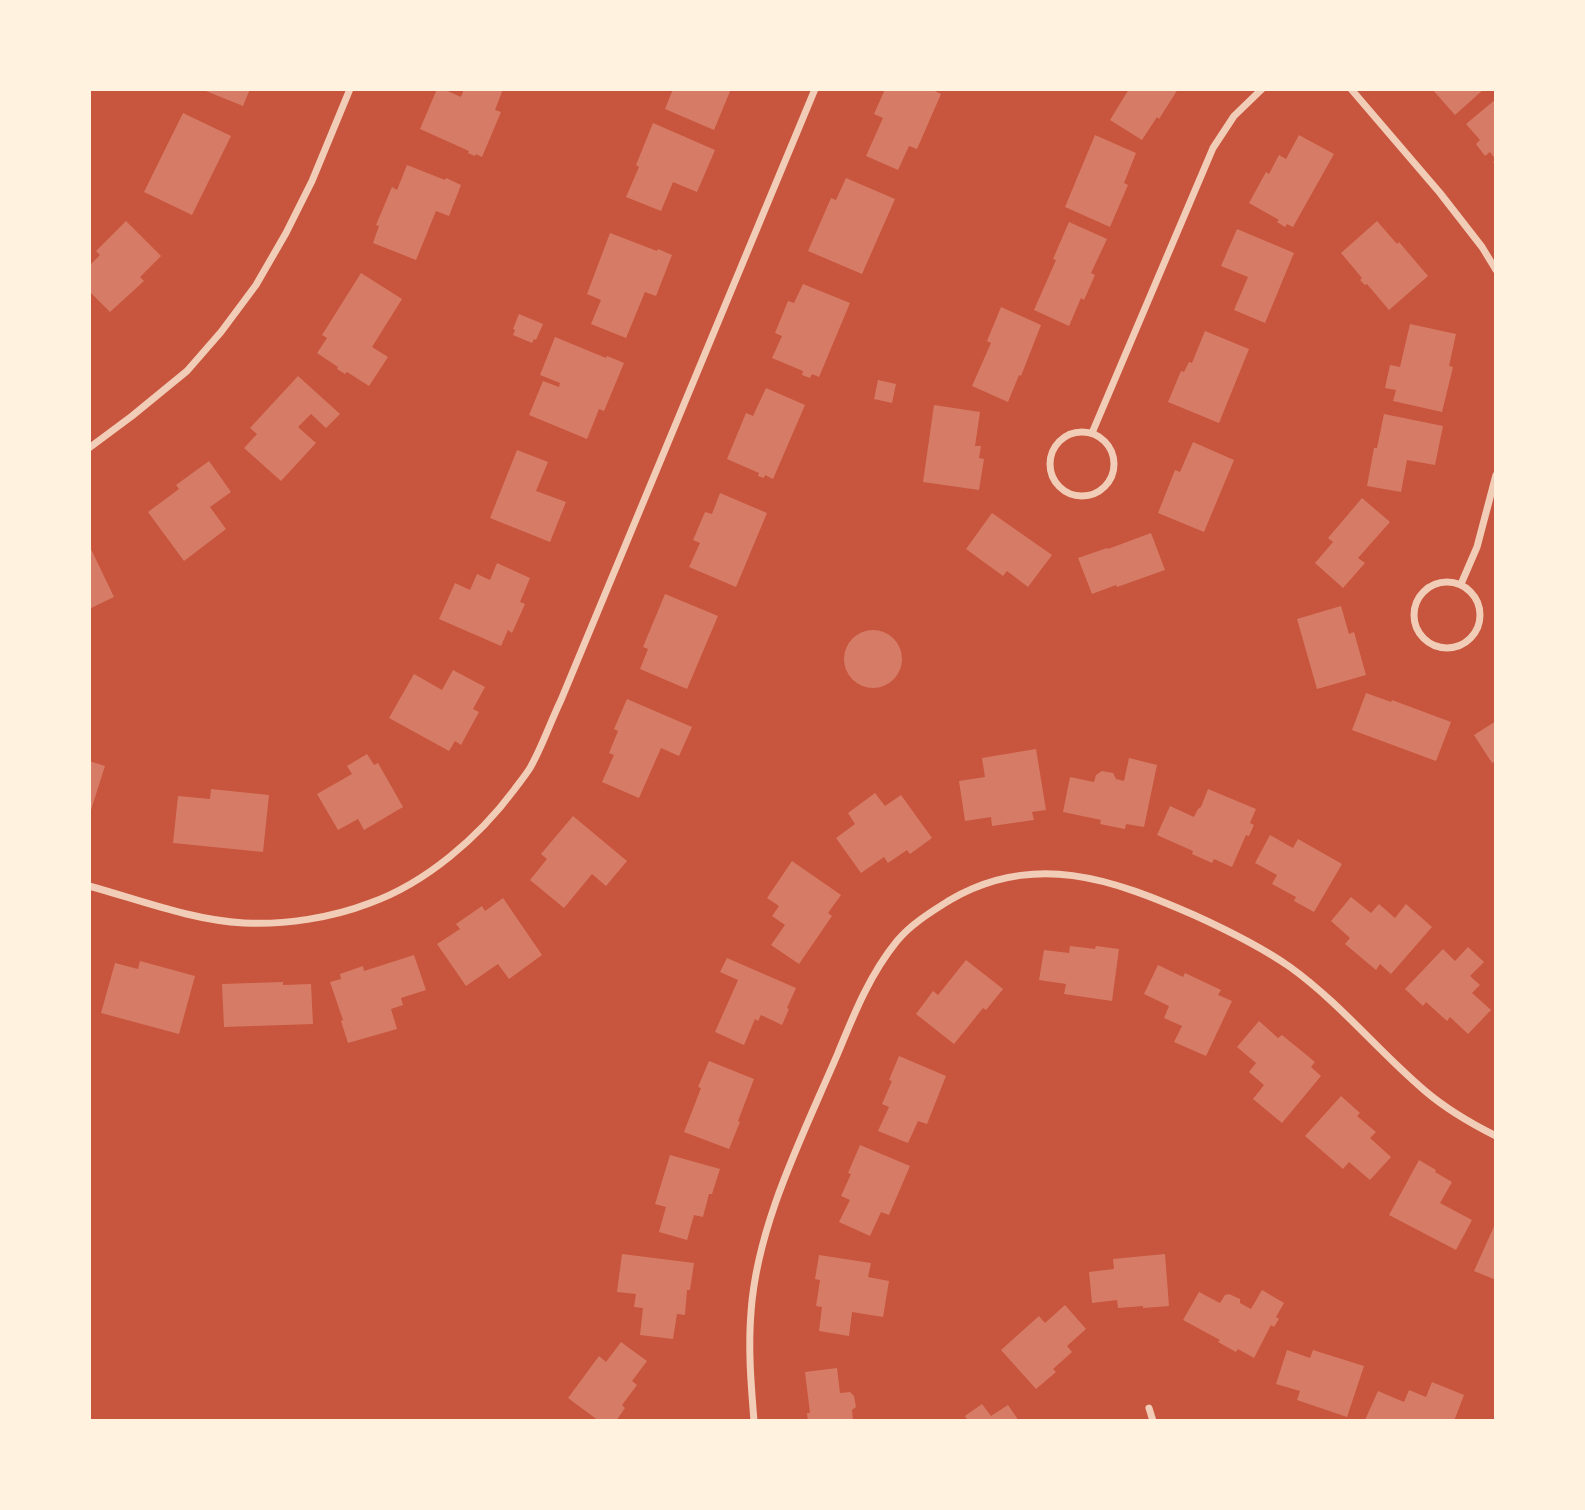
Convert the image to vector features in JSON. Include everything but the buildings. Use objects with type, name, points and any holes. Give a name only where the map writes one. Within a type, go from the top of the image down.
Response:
[{"type":"street","points":[[89,448],[187,371],[256,285],[312,181],[350,89]]},
{"type":"street","points":[[89,886],[200,917],[245,923],[294,921],[370,903],[417,880],[458,850],[497,813],[529,769],[561,701],[814,89]]},
{"type":"street","points":[[1092,433],[1213,148],[1234,116],[1262,89]]},
{"type":"street","points":[[1351,89],[1440,193],[1482,247],[1496,271]]},
{"type":"street","points":[[1071,433],[1092,433],[1109,445],[1114,454],[1113,475],[1100,492],[1090,496],[1069,494],[1053,479],[1050,458],[1054,447],[1071,433]]},
{"type":"street","points":[[1461,584],[1477,547],[1496,475]]},
{"type":"street","points":[[1439,582],[1461,584],[1476,599],[1479,610],[1476,631],[1469,640],[1448,648],[1428,642],[1420,634],[1416,624],[1416,603],[1422,594],[1439,582]]},
{"type":"street","points":[[754,1421],[749,1364],[751,1309],[760,1258],[771,1217],[786,1178],[858,1005],[878,967],[898,939],[928,914],[961,894],[1003,879],[1041,873],[1075,875],[1120,885],[1203,919],[1288,966],[1330,999],[1424,1090],[1462,1119],[1496,1136]]},
{"type":"street","points":[[1149,1408],[1153,1421]]}]
